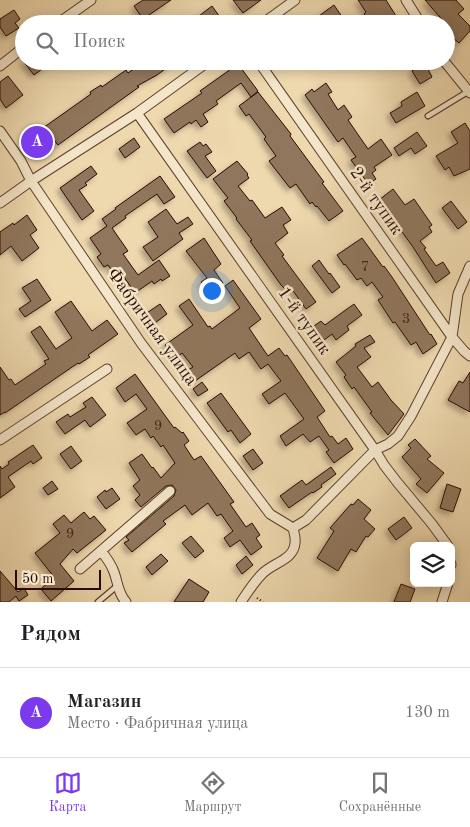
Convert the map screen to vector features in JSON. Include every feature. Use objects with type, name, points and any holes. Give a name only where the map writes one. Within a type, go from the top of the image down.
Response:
[{"type":"street","points":[[69,15],[90,0]]},
{"type":"street","points":[[274,15],[295,0]]},
{"type":"street","points":[[406,0],[415,15]]},
{"type":"street","points":[[0,66],[15,54]]},
{"type":"street","points":[[0,204],[31,181],[137,112],[197,70]]},
{"type":"street","name":"2-й тупик","points":[[264,70],[452,337],[470,356]]},
{"type":"street","points":[[451,70],[469,92]]},
{"type":"street","name":"1-й тупик","points":[[137,112],[384,465],[445,542]]},
{"type":"street","name":"Фабричная улица","points":[[0,131],[21,161],[31,181],[141,343],[270,514],[293,528]]},
{"type":"street","points":[[241,602],[262,573],[289,556],[294,550],[296,542],[293,528],[306,520],[375,450],[388,444],[398,436],[411,416],[452,337],[458,294],[470,266]]},
{"type":"street","points":[[0,440],[107,369]]},
{"type":"street","points":[[80,568],[170,491]]},
{"type":"street","points":[[101,551],[115,574],[117,586],[126,602]]},
{"type":"street","points":[[442,602],[447,587]]},
{"type":"lane","points":[[428,116],[469,92]]},
{"type":"lane","points":[[98,602],[117,586]]},
{"type":"building","points":[[143,0],[171,0],[149,15],[140,15],[134,6]]},
{"type":"building","points":[[233,0],[261,0],[243,13]]},
{"type":"building","points":[[358,0],[386,0],[395,15],[365,15],[366,12]]},
{"type":"building","points":[[425,0],[456,0],[464,9],[458,14],[470,26],[470,31],[459,43],[455,40],[455,15],[438,15]]},
{"type":"building","points":[[334,5],[341,15],[320,15]]},
{"type":"building","points":[[212,6],[218,15],[200,15]]},
{"type":"building","points":[[14,10],[17,15],[15,15],[15,30],[6,36],[0,27],[0,19]]},
{"type":"building","points":[[30,70],[41,70],[34,75]]},
{"type":"building","points":[[126,70],[128,73],[132,70],[164,70],[137,86],[139,87],[58,145],[54,140],[36,153],[26,140],[91,94],[90,92],[101,85],[102,87]]},
{"type":"building","points":[[230,70],[242,70],[258,91],[251,97],[241,83],[216,101],[218,104],[203,114],[208,122],[201,127],[196,120],[174,133],[164,119],[202,93],[200,91]]},
{"type":"building","points":[[428,70],[432,77],[420,84],[412,71]]},
{"type":"building","points":[[8,76],[23,95],[6,108],[0,99],[0,82]]},
{"type":"building","points":[[326,83],[332,92],[328,94],[338,110],[344,105],[352,117],[348,120],[368,149],[381,139],[392,155],[374,167],[376,170],[372,173],[376,179],[368,184],[351,160],[356,157],[343,138],[338,142],[305,95],[312,89],[314,92]]},
{"type":"building","points":[[258,92],[291,134],[290,136],[343,211],[329,221],[317,206],[312,202],[310,204],[296,184],[290,188],[269,161],[276,156],[264,139],[266,137],[249,114],[246,116],[239,106]]},
{"type":"building","points":[[417,92],[425,106],[396,123],[390,113],[402,106],[401,102]]},
{"type":"building","points":[[465,123],[470,131],[470,169],[454,176],[449,167],[445,170],[436,156],[458,143],[451,132]]},
{"type":"building","points":[[417,132],[427,146],[415,154],[411,148],[399,156],[394,148]]},
{"type":"building","points":[[134,138],[140,147],[125,158],[119,149]]},
{"type":"building","points":[[200,142],[203,146],[206,144],[212,152],[205,156],[216,171],[207,178],[187,151]]},
{"type":"building","points":[[237,161],[249,178],[238,186],[250,201],[252,200],[265,218],[282,207],[291,220],[283,225],[288,233],[275,243],[284,255],[282,256],[316,302],[306,309],[291,288],[287,291],[281,285],[224,201],[228,198],[213,179]]},
{"type":"building","points":[[91,166],[97,174],[85,183],[87,185],[79,190],[94,211],[82,220],[60,188]]},
{"type":"building","points":[[160,176],[175,197],[164,204],[157,194],[125,216],[126,218],[112,228],[128,251],[123,254],[138,275],[159,260],[170,276],[154,284],[152,281],[135,293],[124,277],[119,281],[108,265],[104,267],[97,257],[101,254],[90,238],[107,226],[102,219]]},
{"type":"building","points":[[393,189],[405,205],[414,199],[432,225],[429,227],[432,232],[420,241],[436,266],[443,262],[450,273],[436,283],[379,200]]},
{"type":"building","points":[[451,201],[467,222],[458,229],[442,208]]},
{"type":"building","points":[[166,209],[177,224],[188,217],[193,224],[179,233],[183,239],[153,261],[143,247],[158,237],[148,222]]},
{"type":"building","points":[[27,215],[37,230],[30,235],[39,248],[22,261],[11,246],[0,255],[0,232],[13,223],[14,225]]},
{"type":"building","points":[[204,238],[221,264],[214,270],[223,283],[209,293],[201,282],[207,278],[186,251]]},
{"type":"building","points":[[362,238],[392,277],[437,344],[423,354],[416,342],[411,345],[395,322],[393,323],[378,300],[383,297],[372,282],[367,286],[361,278],[357,280],[337,255]]},
{"type":"building","points":[[319,260],[340,287],[332,293],[312,266]]},
{"type":"building","points":[[37,279],[51,300],[25,317],[19,309],[31,301],[22,288]]},
{"type":"building","points":[[233,280],[261,319],[249,328],[268,356],[279,348],[285,356],[287,355],[325,411],[317,417],[330,437],[332,436],[338,444],[346,438],[353,449],[334,463],[326,452],[329,450],[319,436],[310,442],[303,434],[286,446],[280,436],[304,419],[285,393],[269,404],[262,394],[281,381],[268,364],[261,369],[249,352],[239,359],[235,353],[195,381],[188,370],[193,367],[182,353],[175,359],[165,345],[193,325],[179,306],[189,299],[208,327],[210,326],[212,329],[240,308],[225,286]]},
{"type":"building","points":[[71,301],[92,331],[107,320],[118,334],[88,355],[90,357],[0,415],[0,367],[15,385],[46,364],[44,361],[49,359],[31,332],[40,326],[56,349],[72,338],[55,312]]},
{"type":"building","points":[[160,304],[167,314],[151,326],[144,315]]},
{"type":"building","points":[[354,304],[362,315],[347,326],[349,330],[336,340],[332,334],[324,340],[314,326],[321,321],[325,325]]},
{"type":"building","points":[[370,335],[375,342],[364,348],[371,357],[357,367],[372,387],[378,382],[404,414],[388,435],[370,413],[372,412],[354,387],[352,389],[344,377],[346,375],[336,362],[356,346],[355,344]]},
{"type":"building","points":[[470,372],[470,412],[448,400],[459,381],[463,383]]},
{"type":"building","points":[[135,374],[174,428],[183,432],[189,441],[184,445],[194,460],[201,456],[234,502],[230,504],[246,527],[252,523],[260,535],[256,538],[262,547],[251,555],[240,540],[230,547],[224,538],[233,531],[221,514],[217,516],[208,503],[192,515],[185,505],[163,521],[166,524],[132,552],[124,543],[129,540],[126,537],[174,496],[176,490],[172,485],[166,486],[141,507],[135,500],[140,495],[133,486],[140,480],[129,463],[142,454],[161,478],[175,463],[163,445],[161,447],[145,429],[136,435],[127,423],[147,409],[136,394],[125,402],[116,388]]},
{"type":"building","points":[[202,382],[208,390],[198,396],[193,389]]},
{"type":"building","points":[[221,393],[251,434],[240,443],[231,430],[228,432],[207,403]]},
{"type":"building","points":[[92,397],[106,415],[90,427],[85,420],[65,434],[56,422],[68,414],[70,417],[86,407],[83,403]]},
{"type":"building","points":[[415,439],[431,456],[427,459],[444,473],[427,493],[416,484],[421,479],[402,457],[411,448],[408,445]]},
{"type":"building","points":[[33,445],[42,458],[33,464],[31,461],[8,477],[15,487],[0,498],[0,466],[2,469],[9,464],[8,462]]},
{"type":"building","points":[[71,446],[82,461],[71,469],[60,454]]},
{"type":"building","points":[[253,449],[263,463],[253,470],[243,456]]},
{"type":"building","points":[[331,467],[336,474],[321,485],[322,487],[289,508],[280,496],[302,480],[306,485]]},
{"type":"building","points":[[52,481],[58,489],[48,495],[43,488]]},
{"type":"building","points":[[447,484],[461,489],[453,512],[440,508]]},
{"type":"building","points":[[112,488],[120,499],[106,509],[97,497],[105,490],[106,492]]},
{"type":"building","points":[[358,499],[371,510],[364,519],[375,529],[368,537],[366,536],[356,552],[351,549],[338,571],[317,558],[334,531],[330,528],[351,504],[353,505]]},
{"type":"building","points":[[84,512],[90,519],[94,516],[106,530],[77,553],[73,549],[60,564],[74,581],[51,601],[41,589],[54,577],[35,553],[60,533],[53,524],[64,515],[71,523]]},
{"type":"building","points":[[404,517],[412,528],[396,540],[388,529]]},
{"type":"building","points":[[191,536],[204,551],[195,558],[182,543]]},
{"type":"building","points":[[161,554],[168,561],[152,575],[146,567]]},
{"type":"building","points":[[246,556],[253,565],[242,574],[236,565]]},
{"type":"building","points":[[0,571],[18,592],[24,588],[28,595],[19,601],[16,596],[9,602],[0,602]]},
{"type":"building","points":[[189,579],[209,592],[203,602],[174,602]]},
{"type":"building","points":[[401,584],[415,589],[410,602],[394,602]]},
{"type":"place","name":"Магазин","points":[[37,142]]}]
